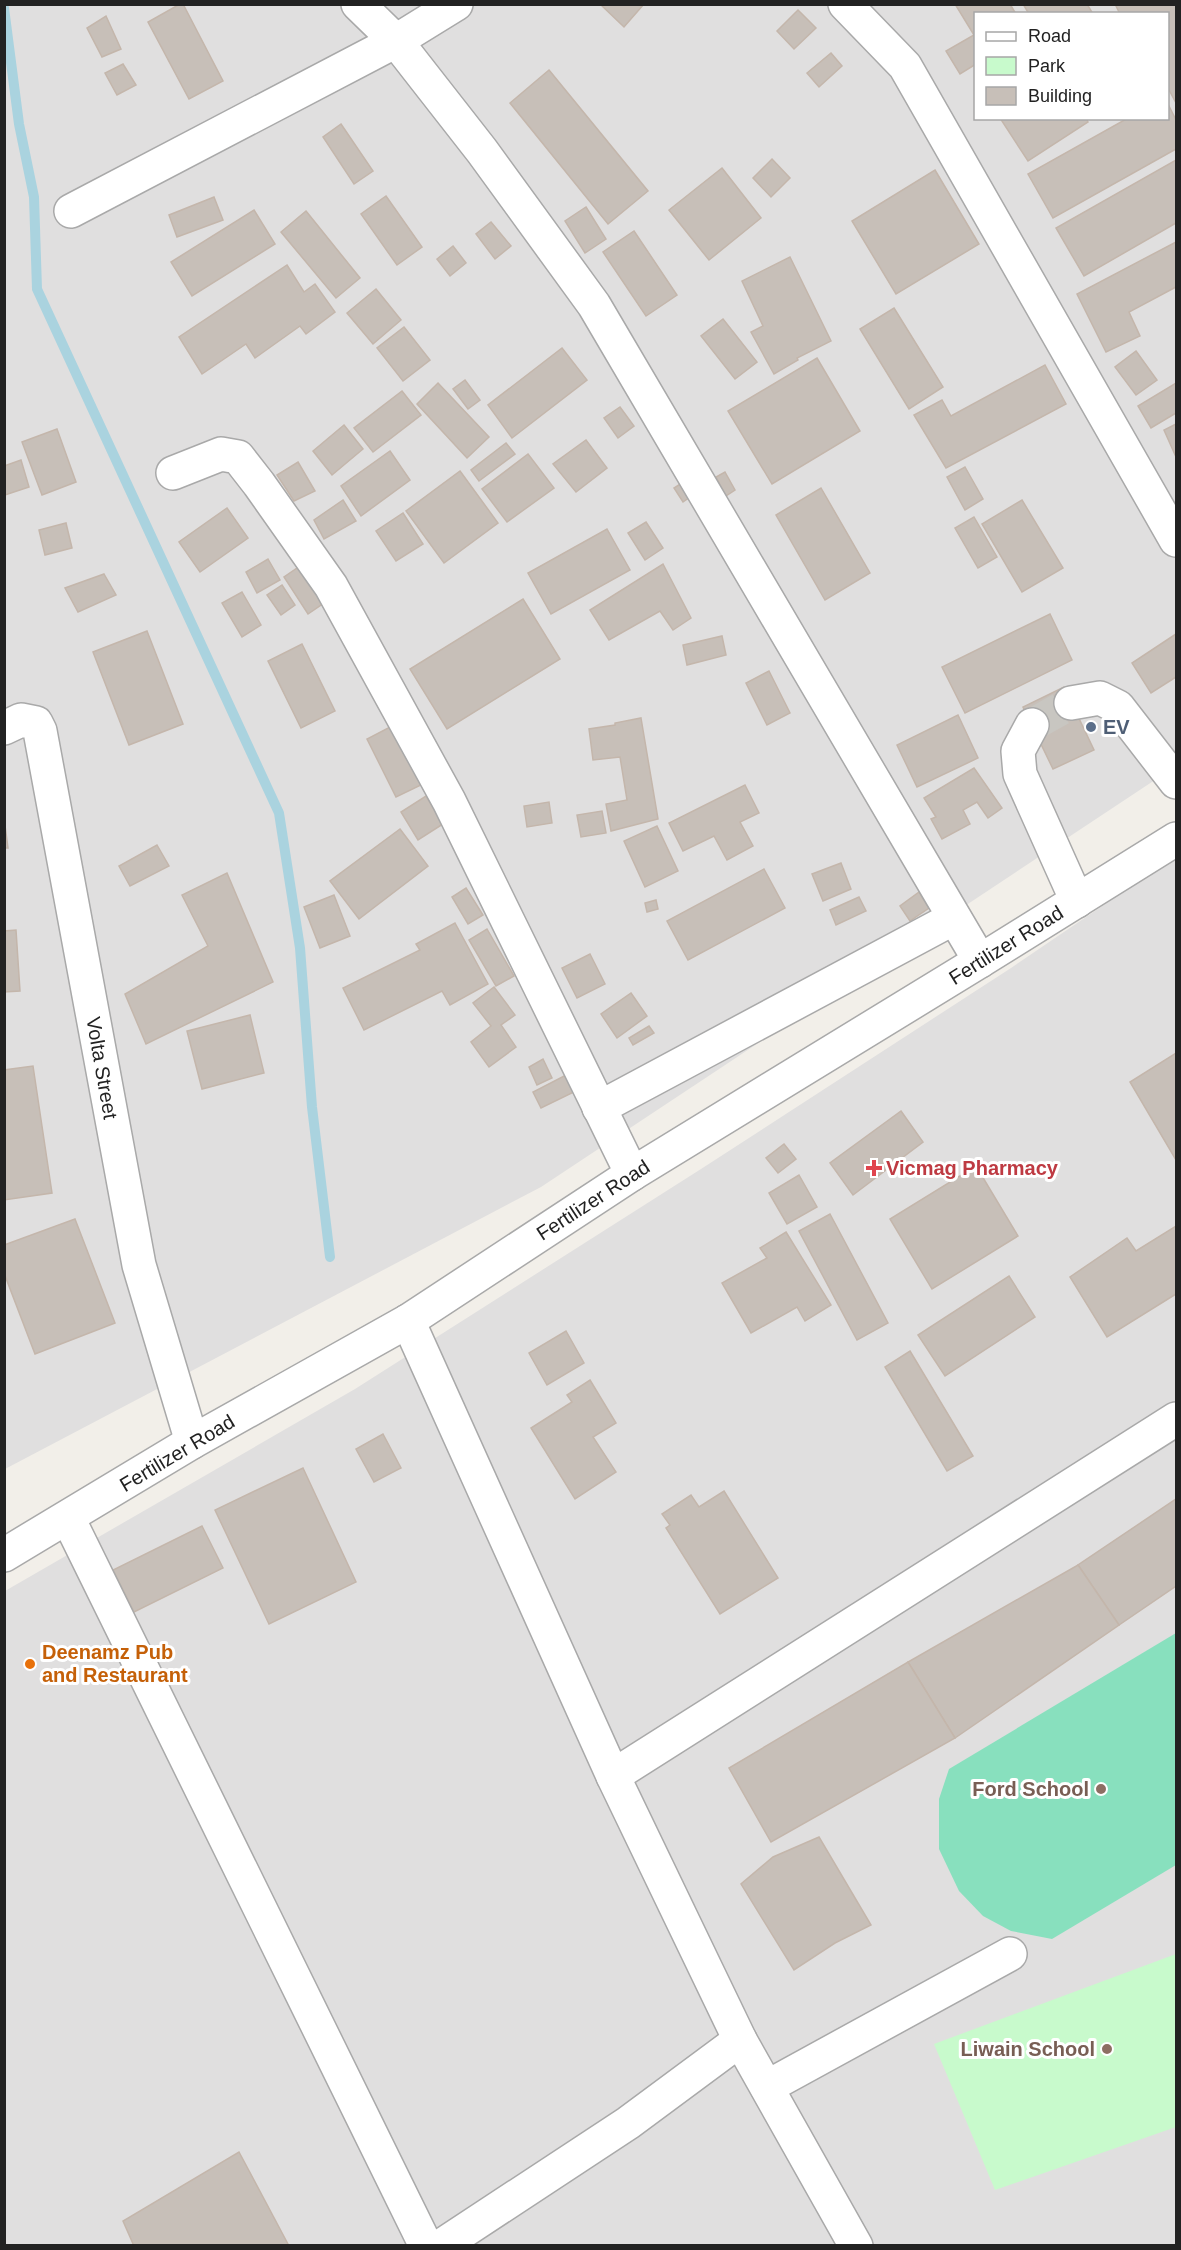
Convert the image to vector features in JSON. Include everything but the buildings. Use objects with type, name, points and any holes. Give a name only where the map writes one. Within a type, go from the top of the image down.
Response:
[{"type":"street","points":[[358,4],[396,41],[482,151],[594,305],[980,962]]},
{"type":"street","points":[[71,211],[396,41],[456,4]]},
{"type":"street","points":[[845,4],[905,66],[1176,540]]},
{"type":"street","points":[[173,473],[221,454],[237,456],[331,586],[449,801],[632,1174]]},
{"type":"street","points":[[1071,703],[1100,698],[1118,707],[1176,782]]},
{"type":"street","name":"Volta Street","points":[[4,729],[21,720],[36,723],[40,730],[139,1266],[192,1442]]},
{"type":"street","points":[[1032,725],[1018,751],[1020,774],[1077,901]]},
{"type":"street","name":"Fertilizer Road","points":[[4,1555],[192,1442],[408,1321],[632,1174],[980,962],[1176,838]]},
{"type":"street","points":[[599,1108],[954,918]]},
{"type":"street","points":[[408,1321],[613,1776],[740,2040],[856,2246]]},
{"type":"street","points":[[613,1776],[1176,1419]]},
{"type":"street","points":[[68,1518],[426,2246]]},
{"type":"street","points":[[767,2087],[1010,1954]]},
{"type":"street","points":[[441,2246],[628,2123],[740,2040]]},
{"type":"shaded area","points":[[5,5],[1176,5],[1176,766],[541,1187],[5,1469]]},
{"type":"shaded area","points":[[1176,856],[1176,2245],[5,2246],[5,1591],[355,1389],[1011,968]]},
{"type":"green space","points":[[1176,1633],[1176,1865],[1052,1939],[1011,1931],[983,1916],[959,1891],[939,1849],[939,1799],[949,1769]]},
{"type":"green space","points":[[1176,1954],[1176,2127],[995,2190],[934,2044]]},
{"type":"waterway","points":[[4,8],[19,124],[34,197],[37,289],[279,813],[300,948],[312,1107],[330,1257]]},
{"type":"tunnel","points":[[1032,725],[1071,703]]},
{"type":"place","name":"EV","points":[[1091,727]]},
{"type":"place","name":"Vicmag Pharmacy","points":[[874,1168]]},
{"type":"place","name":"Deenamz Pub and Restaurant","points":[[30,1664]]},
{"type":"place","name":"Ford School","points":[[1101,1789]]},
{"type":"place","name":"Liwain School","points":[[1107,2049]]}]
